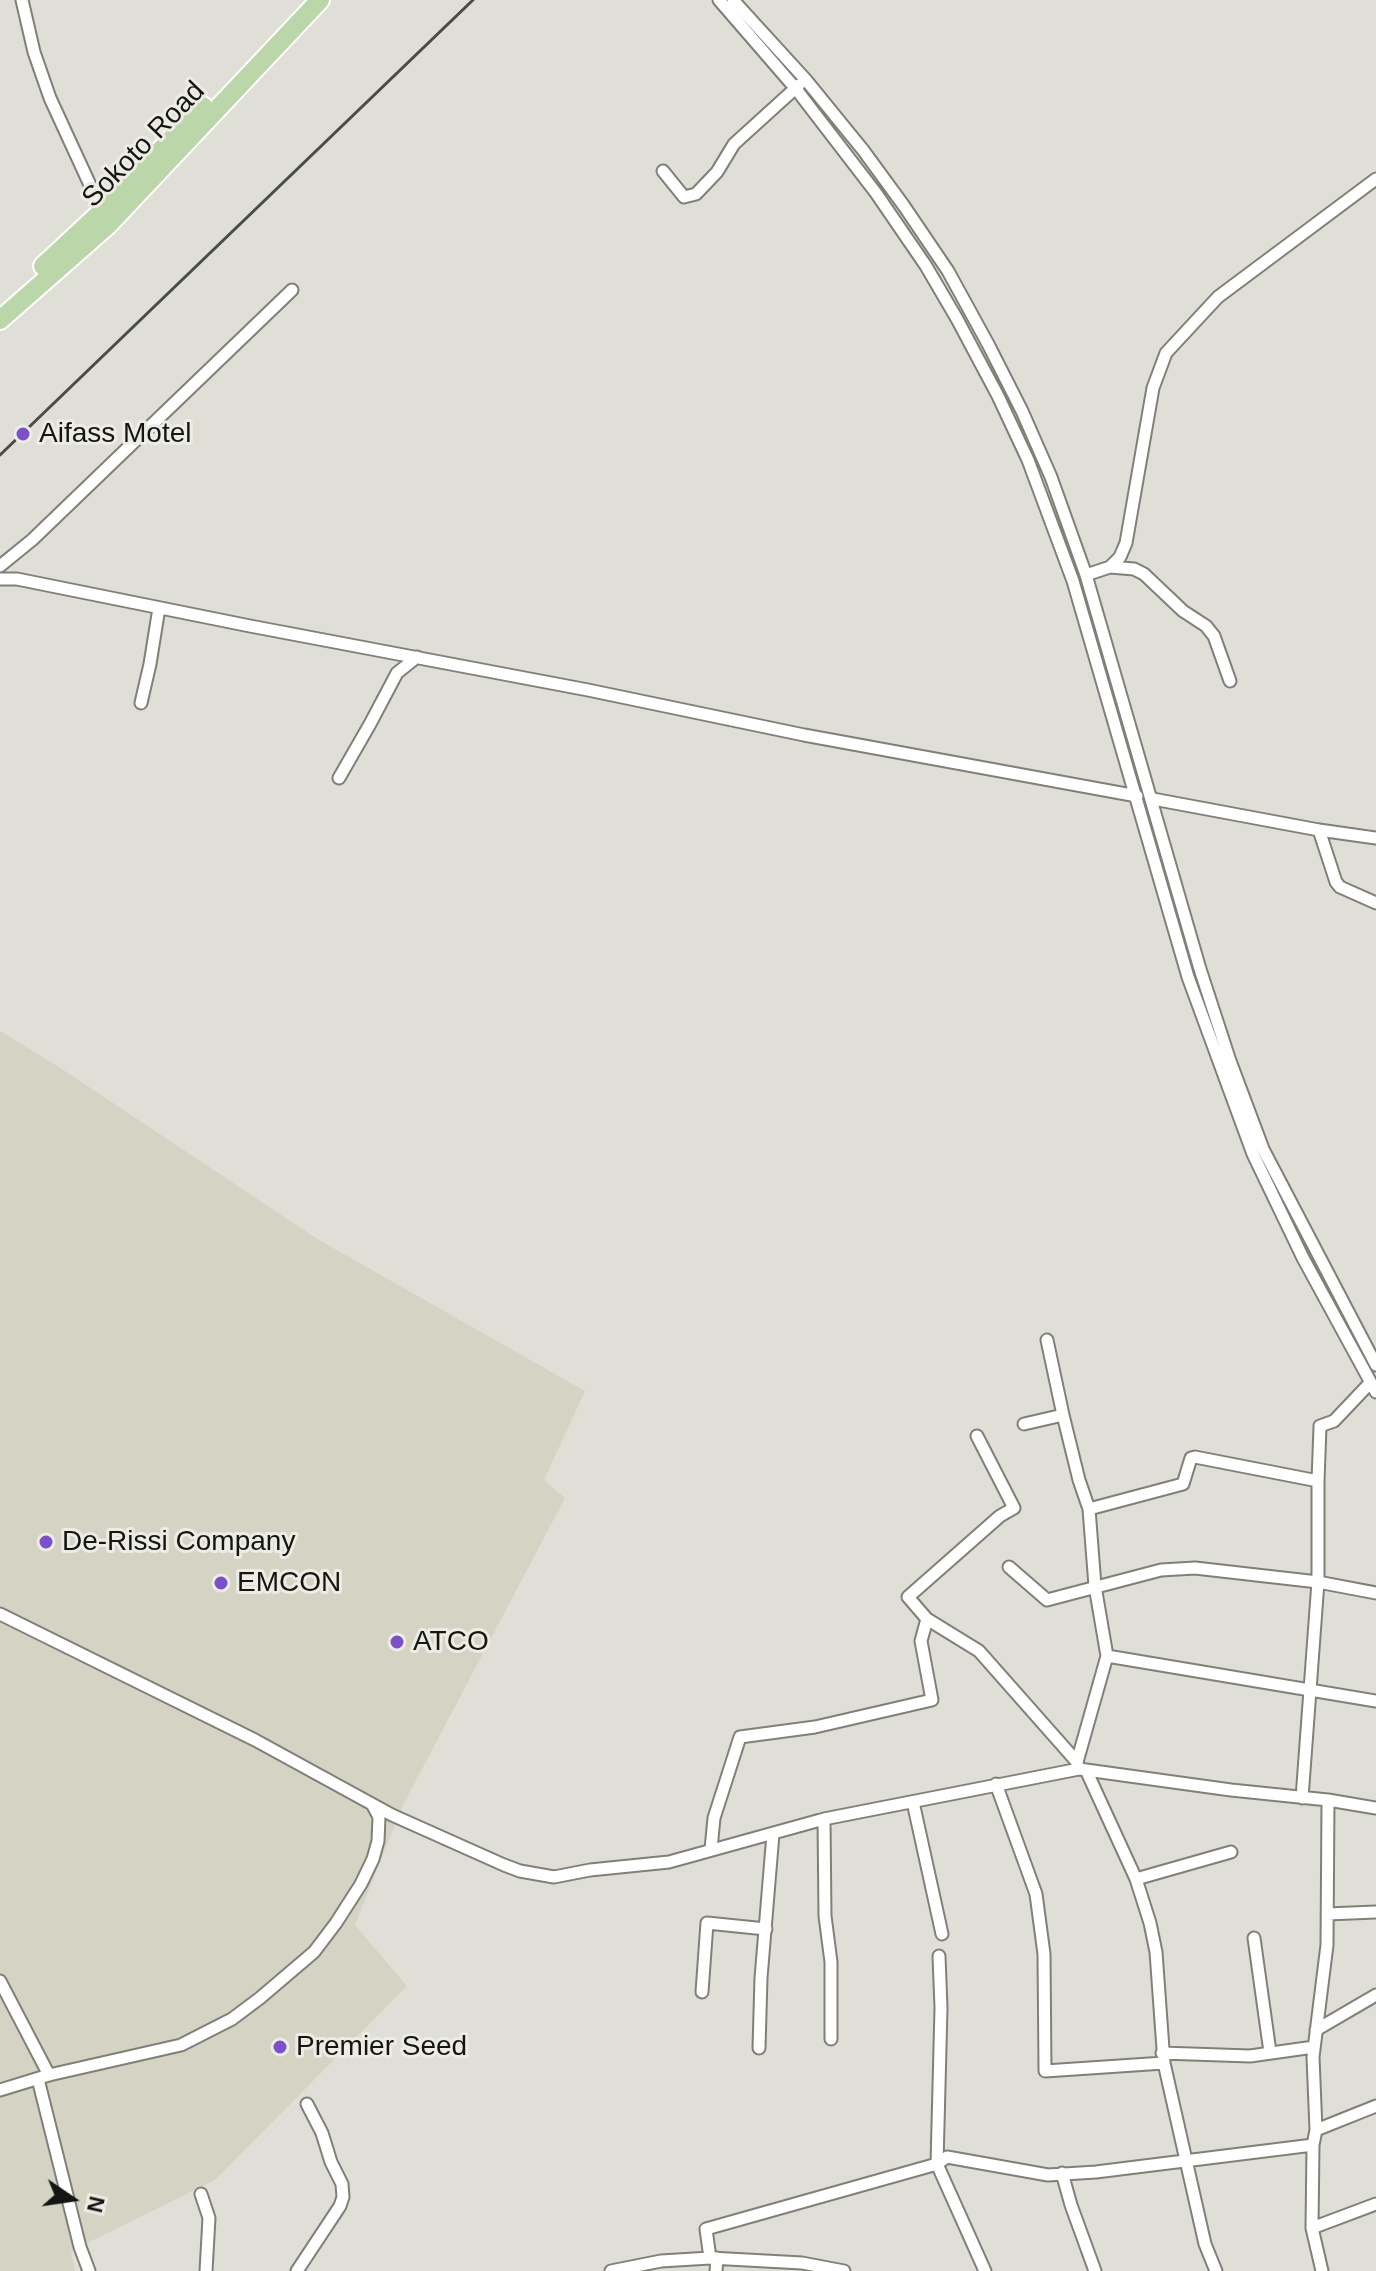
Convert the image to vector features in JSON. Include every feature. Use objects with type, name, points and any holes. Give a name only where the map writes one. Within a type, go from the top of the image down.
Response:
[{"type":"main road","name":"Sokoto Road","points":[[0,306],[102,211],[304,0]]},
{"type":"main road","name":"Sokoto Road","points":[[0,320],[108,225],[320,0]]},
{"type":"street","points":[[22,0],[34,52],[50,98],[102,211]]},
{"type":"street","points":[[719,0],[796,89],[876,193],[926,266],[998,396],[1028,460],[1073,581],[1188,977],[1253,1154],[1303,1258],[1373,1388],[1334,1421],[1320,1426],[1318,1582],[1302,1798]]},
{"type":"street","points":[[733,0],[806,80],[872,161],[948,271],[1022,411],[1051,477],[1086,575],[1200,969],[1230,1061],[1263,1149],[1376,1365]]},
{"type":"street","points":[[663,171],[684,197],[696,194],[717,172],[734,144],[806,80]]},
{"type":"street","points":[[1110,567],[1120,557],[1126,543],[1153,388],[1166,353],[1218,297],[1376,179]]},
{"type":"street","points":[[0,566],[32,540],[292,290]]},
{"type":"street","points":[[1086,575],[1110,567],[1134,569],[1144,574],[1183,611],[1206,626],[1220,649],[1230,681]]},
{"type":"street","points":[[0,579],[17,579],[804,735],[1137,796]]},
{"type":"street","points":[[141,703],[159,608]]},
{"type":"street","points":[[1087,629],[1101,626]]},
{"type":"street","points":[[385,651],[397,673]]},
{"type":"street","points":[[339,778],[397,673],[417,657]]},
{"type":"street","points":[[1153,799],[1376,838]]},
{"type":"street","points":[[1319,830],[1336,882],[1340,887],[1376,903]]},
{"type":"street","points":[[1047,1340],[1079,1480],[1089,1509],[1095,1586],[1107,1656],[1080,1767]]},
{"type":"street","points":[[1024,1424],[1063,1415]]},
{"type":"street","points":[[977,1436],[1014,1508],[1000,1516],[908,1597],[927,1619],[979,1651],[1080,1767],[1136,1879],[1156,1952],[1163,2058],[1205,2244],[1216,2271]]},
{"type":"street","points":[[1089,1509],[1183,1484],[1191,1458],[1195,1457],[1318,1481]]},
{"type":"street","points":[[1009,1567],[1047,1600],[1161,1570],[1195,1568],[1318,1582],[1376,1593]]},
{"type":"street","points":[[0,1614],[255,1740],[392,1815],[520,1871],[554,1877],[669,1862],[824,1819],[1080,1767],[1376,1808]]},
{"type":"street","points":[[711,1849],[714,1818],[740,1737],[815,1727],[932,1700],[921,1641],[927,1619]]},
{"type":"street","points":[[1107,1656],[1376,1701]]},
{"type":"street","points":[[996,1784],[1036,1894],[1044,1954],[1045,2071],[1163,2058],[1250,2056],[1314,2047]]},
{"type":"street","points":[[1322,2271],[1312,2228],[1316,2130],[1314,2047],[1327,1945],[1328,1800]]},
{"type":"street","points":[[913,1802],[942,1934]]},
{"type":"street","points":[[0,2090],[181,2045],[232,2019],[288,1976],[314,1952],[361,1884],[378,1841],[379,1817],[372,1803]]},
{"type":"street","points":[[824,1819],[825,1916],[831,1962],[831,2039]]},
{"type":"street","points":[[759,2048],[761,1978],[773,1834]]},
{"type":"street","points":[[1136,1879],[1231,1852]]},
{"type":"street","points":[[1327,1914],[1376,1912]]},
{"type":"street","points":[[702,1992],[707,1923],[766,1929]]},
{"type":"street","points":[[1254,1938],[1270,2052]]},
{"type":"street","points":[[939,1956],[941,2047],[937,2164],[985,2271]]},
{"type":"street","points":[[0,1981],[43,2077],[80,2247],[89,2271]]},
{"type":"street","points":[[1316,2030],[1376,1995]]},
{"type":"street","points":[[297,2271],[343,2197],[342,2184],[307,2104]]},
{"type":"street","points":[[1316,2130],[1376,2106]]},
{"type":"street","points":[[715,2262],[706,2229],[937,2164],[947,2157],[1048,2175],[1096,2172],[1313,2145]]},
{"type":"street","points":[[1062,2173],[1095,2271]]},
{"type":"street","points":[[201,2194],[209,2218],[206,2271]]},
{"type":"street","points":[[1312,2228],[1376,2204]]},
{"type":"street","points":[[611,2271],[715,2262],[844,2271]]},
{"type":"shaded area","points":[[0,1031],[319,1240],[585,1391],[544,1480],[565,1498],[402,1807],[355,1925],[407,1986],[215,2180],[71,2251],[75,2271],[0,2271]]},
{"type":"railway","points":[[0,455],[473,0]]},
{"type":"place","name":"Aifass Motel","points":[[23,434]]},
{"type":"place","name":"De-Rissi Company","points":[[46,1542]]},
{"type":"place","name":"EMCON","points":[[221,1583]]},
{"type":"place","name":"ATCO","points":[[397,1642]]},
{"type":"place","name":"Premier Seed","points":[[280,2047]]}]
